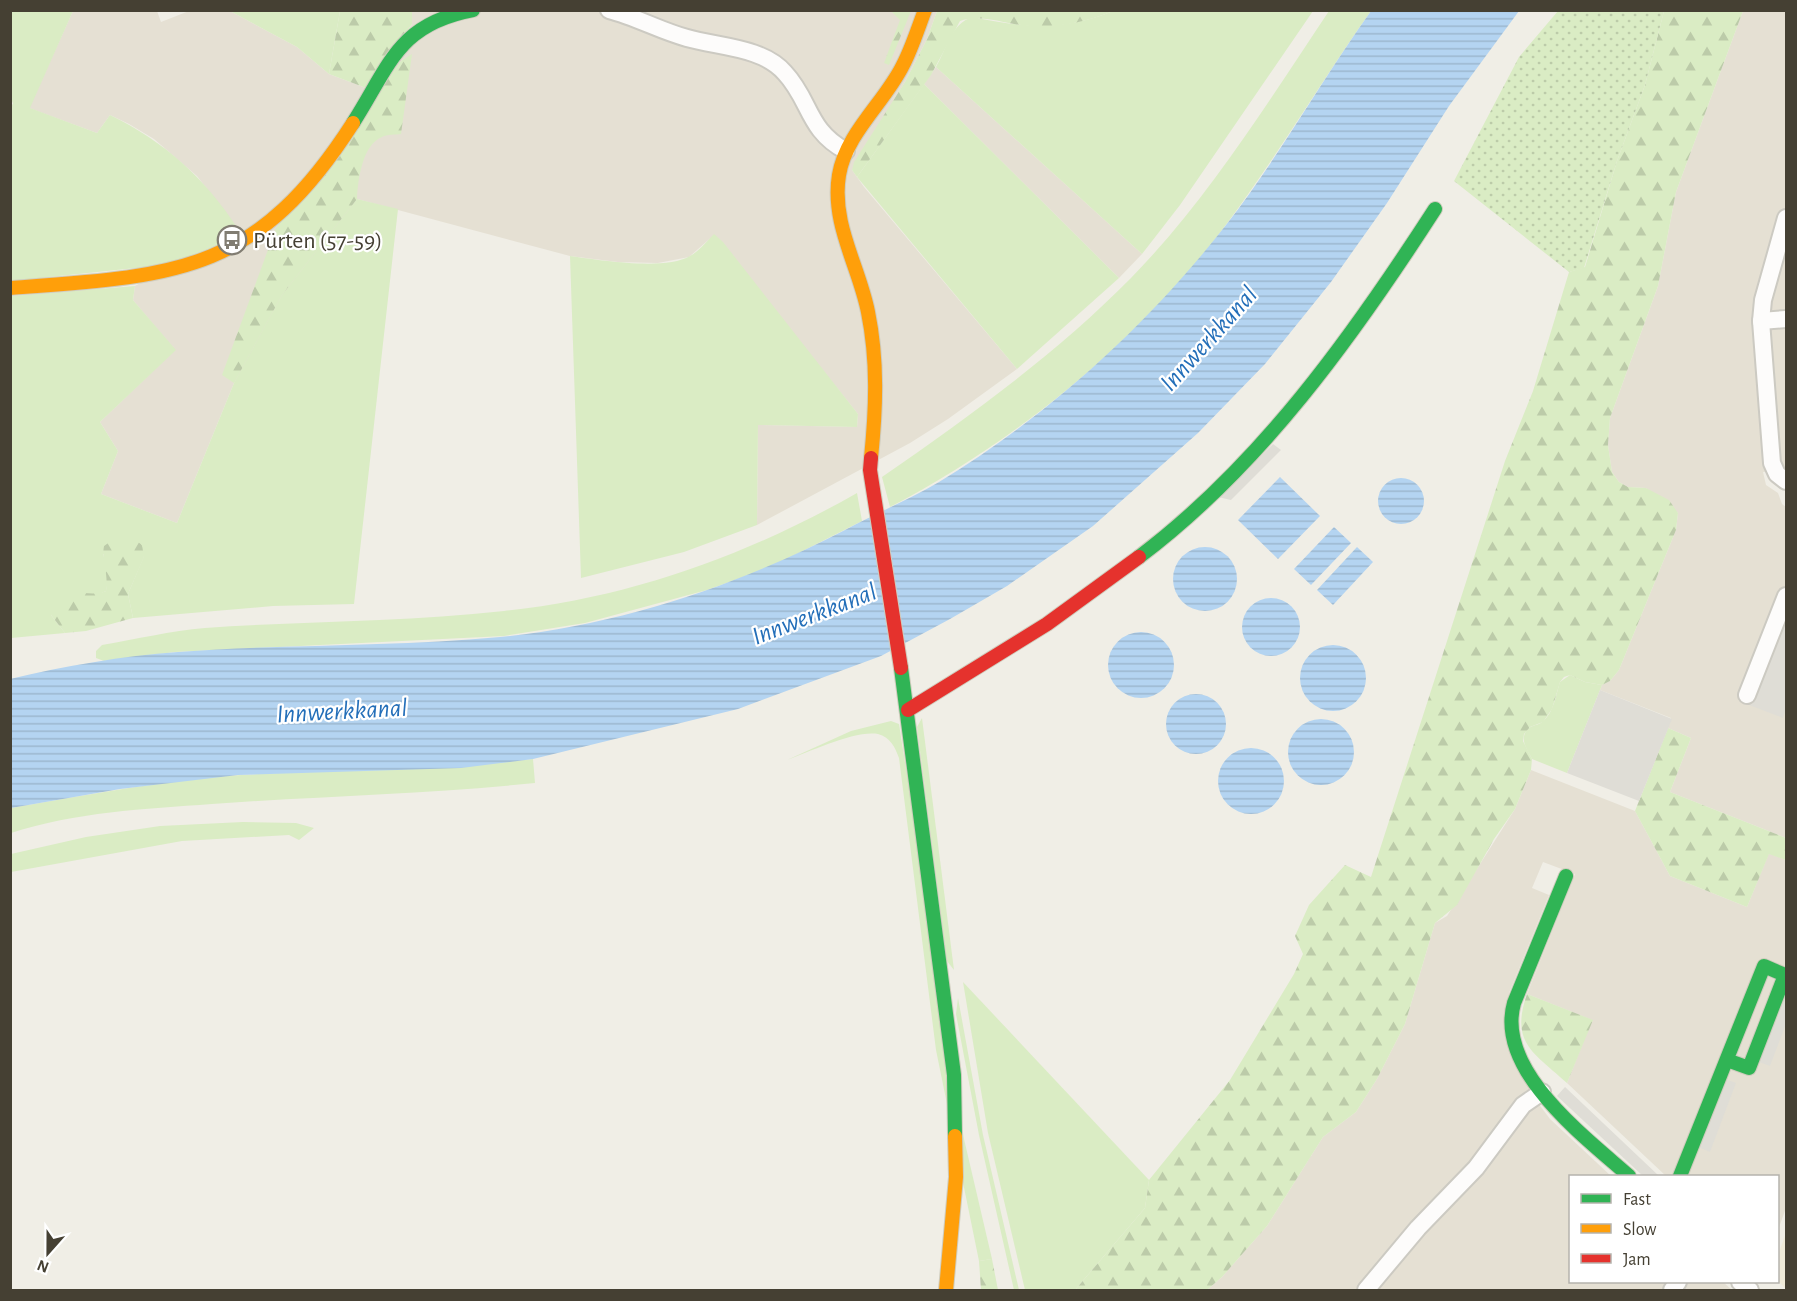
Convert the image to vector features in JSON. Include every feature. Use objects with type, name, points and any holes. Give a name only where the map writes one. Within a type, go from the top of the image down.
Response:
[{"type":"street","points":[[10,288],[117,279],[173,268],[217,256],[241,243],[273,221],[311,184],[395,54],[412,34],[439,17],[473,10]]},
{"type":"street","points":[[609,10],[687,38],[773,62],[786,73],[824,135],[846,151]]},
{"type":"street","points":[[925,10],[903,66],[846,151],[838,181],[839,216],[868,309],[875,356],[876,404],[870,452],[871,477],[908,710],[954,1075],[956,1177],[946,1290]]},
{"type":"street","points":[[908,710],[1091,594],[1165,536],[1206,500],[1268,437],[1316,379],[1408,252],[1435,209]]},
{"type":"street","points":[[1783,479],[1772,463],[1761,321],[1763,300],[1786,218]]},
{"type":"street","points":[[1761,321],[1786,319]]},
{"type":"street","points":[[1747,695],[1786,596]]},
{"type":"street","points":[[1566,876],[1515,1001],[1510,1025],[1517,1050],[1542,1092],[1628,1175]]},
{"type":"street","points":[[1680,1175],[1764,966],[1785,975],[1749,1068],[1727,1060]]},
{"type":"street","points":[[1366,1290],[1418,1228],[1476,1168],[1523,1105],[1542,1092]]},
{"type":"shaded area","points":[[73,11],[157,11],[161,22],[189,11],[230,11],[297,47],[329,74],[366,88],[412,24],[412,11],[937,11],[927,39],[905,82],[852,170],[1017,369],[948,419],[910,443],[757,525],[758,425],[857,427],[858,414],[714,235],[689,257],[658,263],[618,262],[570,256],[357,199],[234,383],[177,523],[101,494],[118,451],[100,422],[175,350],[133,300],[135,286],[238,229],[197,176],[154,139],[129,124],[110,115],[97,133],[29,108]]},
{"type":"shaded area","points":[[1743,11],[1786,11],[1786,470],[1763,472],[1766,485],[1778,493],[1782,504],[1786,507],[1786,838],[1670,792],[1691,738],[1668,728],[1671,718],[1600,690],[1602,685],[1610,681],[1619,670],[1676,530],[1678,513],[1646,488],[1628,487],[1619,482],[1612,472],[1608,445],[1610,418],[1658,286],[1676,192]]},
{"type":"shaded area","points":[[936,67],[1142,254],[1119,278],[924,84]]},
{"type":"shaded area","points":[[1273,444],[1281,450],[1231,500],[1218,497]]},
{"type":"shaded area","points":[[1782,622],[1786,624],[1786,709],[1783,718],[1749,705]]},
{"type":"shaded area","points":[[1600,690],[1672,719],[1639,801],[1567,773]]},
{"type":"shaded area","points":[[1531,770],[1635,811],[1670,876],[1747,907],[1769,853],[1786,860],[1786,1208],[1779,1227],[1779,1175],[1665,1175],[1567,1083],[1592,1020],[1527,994],[1575,874],[1543,862],[1532,888],[1549,895],[1509,993],[1538,1103],[1550,1119],[1610,1175],[1569,1175],[1569,1283],[1724,1283],[1732,1290],[1207,1290],[1222,1277],[1267,1226],[1323,1137],[1356,1112],[1377,1079],[1405,1024],[1435,923],[1447,916],[1515,809]]},
{"type":"shaded area","points":[[1786,992],[1786,1024],[1770,1066],[1759,1062]]},
{"type":"shaded area","points":[[1725,1079],[1736,1083],[1710,1152],[1698,1147]]},
{"type":"shaded area","points":[[1565,1087],[1658,1175],[1642,1175],[1557,1096]]},
{"type":"shaded area","points":[[1786,1233],[1786,1289],[1779,1282],[1779,1252]]},
{"type":"green space","points":[[11,11],[73,11],[30,108],[97,133],[110,115],[130,125],[166,149],[198,178],[226,211],[238,229],[237,236],[174,264],[11,281],[10,106],[13,104],[11,98]]},
{"type":"green space","points":[[230,11],[340,11],[329,74],[297,47]]},
{"type":"green space","points":[[340,11],[412,11],[412,24],[366,88],[329,74]]},
{"type":"green space","points":[[891,11],[911,11],[889,65],[884,63],[900,20]]},
{"type":"green space","points":[[937,11],[1113,11],[1083,21],[1051,26],[1021,25],[977,18],[960,21],[931,75],[857,177],[852,170],[854,162],[905,82],[927,39]]},
{"type":"green space","points":[[1113,11],[1313,11],[1180,205],[1142,254],[936,67],[955,30],[973,17],[1010,24],[1044,26],[1078,22]]},
{"type":"green space","points":[[1329,11],[1371,11],[1247,196],[1195,265],[1117,346],[1030,419],[937,481],[890,507],[882,477],[980,407],[1073,333],[1159,248],[1236,149]]},
{"type":"green space","points":[[1558,11],[1664,11],[1645,85],[1617,161],[1584,268],[1569,272],[1454,181],[1519,57]]},
{"type":"green space","points":[[1664,11],[1743,11],[1676,192],[1658,286],[1610,418],[1608,445],[1612,472],[1619,482],[1628,487],[1646,488],[1669,500],[1678,513],[1676,530],[1619,670],[1610,681],[1602,685],[1585,682],[1570,675],[1564,677],[1560,682],[1552,709],[1543,722],[1530,727],[1524,734],[1523,741],[1532,759],[1531,770],[1515,809],[1494,839],[1457,905],[1435,923],[1405,1024],[1377,1079],[1356,1112],[1323,1137],[1267,1226],[1222,1277],[1207,1290],[1075,1290],[1145,1208],[1149,1180],[1230,1080],[1294,974],[1303,954],[1295,936],[1309,905],[1345,865],[1371,877],[1505,461],[1533,391],[1569,272],[1585,267],[1617,161],[1645,85]]},
{"type":"green space","points":[[412,54],[401,134],[384,136],[370,147],[362,164],[357,199],[282,295],[234,383],[222,375],[276,228],[401,61]]},
{"type":"green space","points":[[924,84],[1119,278],[1017,369],[857,177]]},
{"type":"green space","points":[[357,199],[398,209],[354,604],[273,606],[133,618],[128,594],[144,556],[103,554],[109,575],[106,591],[51,615],[65,633],[11,638],[11,296],[135,286],[133,300],[176,350],[100,422],[118,451],[101,494],[177,523],[234,383],[282,295]]},
{"type":"green space","points":[[714,234],[723,242],[858,414],[857,427],[758,425],[757,525],[684,552],[581,578],[570,256],[632,263],[665,263],[690,256]]},
{"type":"green space","points":[[857,493],[862,521],[771,567],[707,590],[585,623],[504,636],[175,652],[104,661],[96,658],[96,651],[102,645],[192,629],[467,615],[551,605],[597,596],[687,570],[731,554],[774,536]]},
{"type":"green space","points":[[114,539],[134,539],[142,545],[144,557],[128,594],[133,618],[86,631],[65,633],[51,615],[56,604],[62,597],[76,592],[106,591],[104,546]]},
{"type":"green space","points":[[1570,675],[1585,682],[1602,685],[1567,773],[1532,759],[1524,736],[1529,728],[1546,718],[1554,703],[1560,682]]},
{"type":"green space","points":[[922,718],[954,970],[947,961],[917,727]]},
{"type":"green space","points":[[891,721],[899,724],[964,1139],[992,1259],[979,1261],[936,1050],[899,758],[892,743],[886,737],[868,734],[845,738],[787,760],[851,731]]},
{"type":"green space","points":[[1668,728],[1691,738],[1670,792],[1786,838],[1786,860],[1769,854],[1747,907],[1670,876],[1635,811]]},
{"type":"green space","points":[[533,759],[535,783],[136,810],[60,820],[11,833],[11,808],[154,784],[241,775],[424,768]]},
{"type":"green space","points":[[243,822],[296,823],[314,828],[299,840],[289,835],[182,841],[11,872],[11,854],[86,837],[160,826]]},
{"type":"green space","points":[[963,982],[1149,1180],[1145,1208],[1075,1290],[1025,1290],[988,1133]]},
{"type":"green space","points":[[1527,994],[1593,1020],[1567,1083],[1535,1054],[1523,1036],[1522,1011]]},
{"type":"green space","points":[[958,998],[983,1135],[1019,1290],[1014,1290],[979,1135],[956,1014]]},
{"type":"green space","points":[[992,1259],[998,1290],[981,1290],[979,1261]]},
{"type":"water","name":"Innwerkkanal","points":[[1371,11],[1519,11],[1449,106],[1387,203],[1331,282],[1265,364],[1198,433],[1093,526],[1007,586],[881,656],[738,709],[533,759],[461,768],[238,775],[120,789],[11,808],[10,679],[136,656],[218,649],[460,640],[500,637],[590,623],[678,600],[721,585],[805,550],[939,482],[1019,428],[1057,398],[1130,333],[1164,298],[1196,262],[1245,199]]},
{"type":"water","points":[[1280,477],[1320,516],[1278,559],[1238,520]]},
{"type":"water","points":[[1401,478],[1417,485],[1424,501],[1417,517],[1401,524],[1385,517],[1378,501],[1385,485]]},
{"type":"water","points":[[1334,527],[1351,543],[1311,585],[1294,569]]},
{"type":"water","points":[[1199,547],[1211,547],[1228,556],[1235,567],[1237,579],[1235,591],[1228,602],[1211,611],[1199,611],[1187,606],[1178,597],[1173,585],[1173,573],[1178,561],[1187,552]]},
{"type":"water","points":[[1357,547],[1373,562],[1333,605],[1317,590]]},
{"type":"water","points":[[1265,598],[1277,598],[1292,606],[1300,621],[1300,633],[1292,648],[1277,656],[1265,656],[1250,648],[1242,633],[1242,621],[1250,606]]},
{"type":"water","points":[[1141,632],[1154,635],[1164,642],[1171,652],[1174,665],[1171,678],[1164,688],[1154,695],[1141,698],[1128,695],[1118,688],[1111,678],[1108,665],[1111,652],[1118,642],[1128,635]]},
{"type":"water","points":[[1333,645],[1346,648],[1356,655],[1363,665],[1366,678],[1363,691],[1356,701],[1346,708],[1333,711],[1320,708],[1310,701],[1303,691],[1300,678],[1303,665],[1310,655],[1320,648]]},
{"type":"water","points":[[1190,694],[1202,694],[1218,702],[1224,712],[1226,724],[1224,736],[1218,746],[1202,754],[1190,754],[1174,746],[1166,730],[1166,718],[1174,702]]},
{"type":"water","points":[[1314,719],[1328,719],[1340,724],[1349,733],[1354,752],[1352,765],[1345,776],[1328,785],[1314,785],[1302,780],[1293,771],[1288,759],[1288,745],[1293,733],[1302,724]]},
{"type":"water","points":[[1245,748],[1257,748],[1269,753],[1279,763],[1284,781],[1282,794],[1269,809],[1257,814],[1245,814],[1233,809],[1223,799],[1218,787],[1218,775],[1223,763],[1233,753]]},
{"type":"traffic: fast","points":[[353,123],[387,65],[412,37],[428,25],[448,16],[473,10]]},
{"type":"traffic: fast","points":[[1139,557],[1183,521],[1265,440],[1337,351],[1435,209]]},
{"type":"traffic: fast","points":[[901,668],[954,1075],[955,1136]]},
{"type":"traffic: fast","points":[[1566,876],[1514,1003],[1512,1028],[1518,1053],[1530,1077],[1548,1100],[1568,1122],[1628,1175]]},
{"type":"traffic: fast","points":[[1680,1175],[1764,966],[1785,975],[1749,1068],[1727,1060]]},
{"type":"traffic: slow","points":[[871,458],[875,403],[875,367],[871,330],[864,295],[842,228],[839,211],[839,175],[849,145],[903,65],[925,10]]},
{"type":"traffic: slow","points":[[10,288],[120,278],[166,270],[208,258],[246,238],[282,211],[317,173],[353,123]]},
{"type":"traffic: slow","points":[[946,1290],[956,1177],[955,1136]]},
{"type":"traffic: jam","points":[[871,458],[870,470],[901,668]]},
{"type":"traffic: jam","points":[[908,710],[1047,624],[1139,557]]},
{"type":"place","name":"Pürten (57-59)","points":[[232,240]]}]
